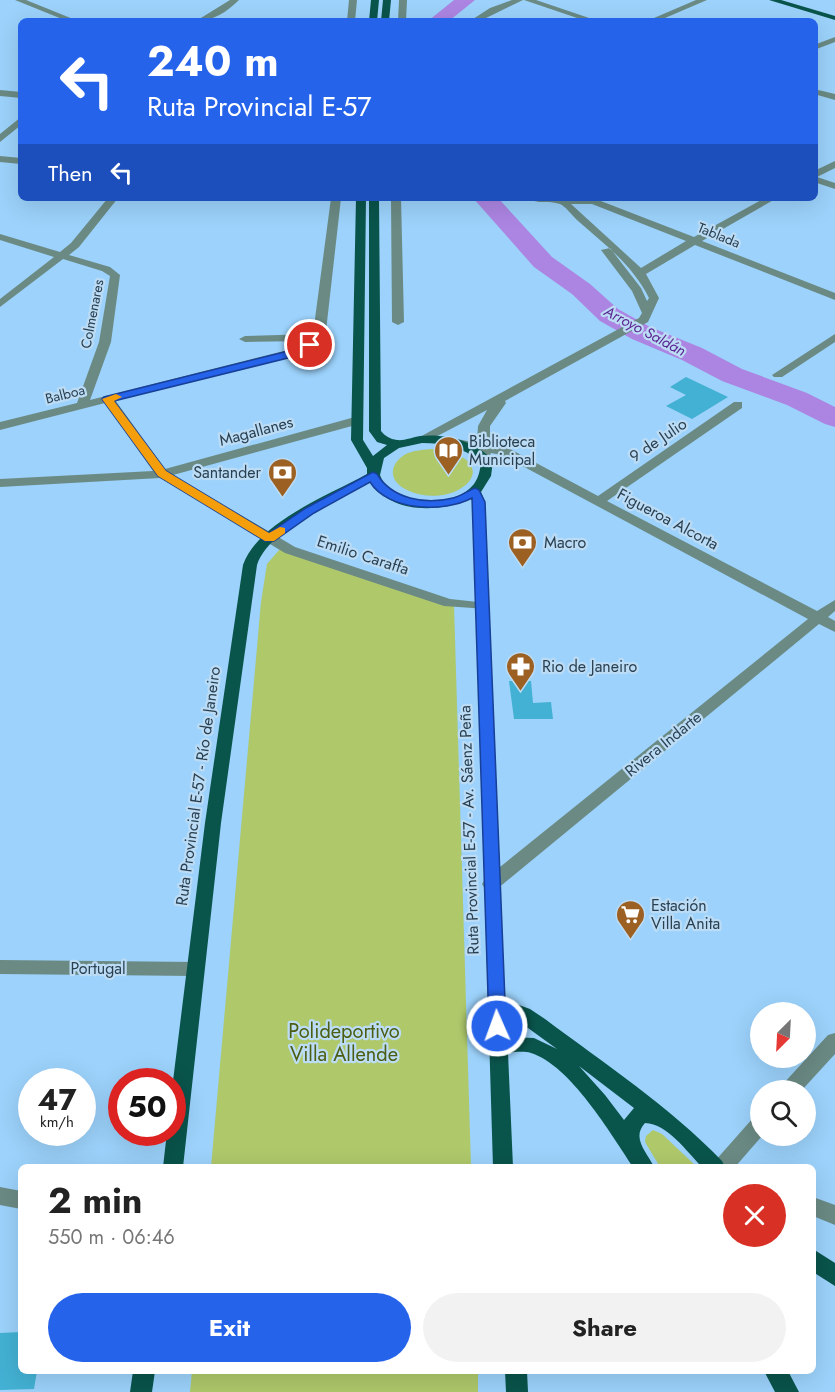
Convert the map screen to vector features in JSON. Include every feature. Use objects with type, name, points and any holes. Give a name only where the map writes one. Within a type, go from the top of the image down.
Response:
[{"type":"main road","points":[[372,18],[375,0]]},
{"type":"main road","points":[[385,18],[387,0]]},
{"type":"main road","points":[[771,0],[835,18]]},
{"type":"main road","points":[[361,201],[357,440],[373,471],[376,484],[393,497],[424,504],[452,502],[475,492],[484,483],[488,473],[487,461],[476,450],[457,442],[422,439],[398,444],[377,458],[373,471]]},
{"type":"main road","points":[[374,201],[375,431],[381,439],[398,444]]},
{"type":"main road","name":"Ruta Provincial E-57 - Río de Janeiro","points":[[173,1164],[213,823],[250,565],[258,548],[270,538],[373,471]]},
{"type":"main road","name":"Ruta Provincial E-57 - Av. Sáenz Peña","points":[[475,492],[479,502],[503,1164]]},
{"type":"main road","points":[[496,1005],[523,1014],[538,1024],[681,1132],[712,1164]]},
{"type":"main road","points":[[498,1046],[519,1044],[530,1046],[540,1049],[561,1064],[602,1103],[642,1164]]},
{"type":"main road","points":[[629,1144],[630,1128],[634,1119],[641,1114],[659,1115]]},
{"type":"main road","points":[[816,1261],[835,1276]]},
{"type":"main road","points":[[141,1392],[144,1374]]},
{"type":"main road","points":[[516,1374],[517,1392]]},
{"type":"main road","points":[[777,1374],[788,1392]]},
{"type":"street","points":[[19,0],[66,18]]},
{"type":"street","points":[[206,18],[221,11],[235,0]]},
{"type":"street","points":[[351,18],[353,0]]},
{"type":"street","points":[[402,0],[402,18]]},
{"type":"street","points":[[479,18],[519,0]]},
{"type":"street","points":[[528,0],[585,18]]},
{"type":"street","points":[[658,18],[703,0]]},
{"type":"street","points":[[217,18],[221,11]]},
{"type":"street","points":[[818,46],[835,39]]},
{"type":"street","points":[[818,92],[835,97]]},
{"type":"street","points":[[0,93],[18,95]]},
{"type":"street","points":[[0,139],[18,123]]},
{"type":"street","points":[[0,159],[18,161]]},
{"type":"street","points":[[818,175],[835,164]]},
{"type":"street","points":[[818,179],[835,186]]},
{"type":"street","points":[[0,304],[75,245],[111,201]]},
{"type":"street","points":[[245,339],[314,341],[320,331],[336,201]]},
{"type":"street","points":[[396,201],[398,322]]},
{"type":"street","points":[[422,439],[508,395],[646,317],[654,298],[640,273],[614,246],[577,217],[567,201]]},
{"type":"street","name":"Tablada","points":[[592,201],[835,297]]},
{"type":"street","points":[[640,273],[767,201]]},
{"type":"street","name":"Colmenares","points":[[0,237],[106,269],[115,275],[105,342],[82,406]]},
{"type":"street","points":[[605,241],[604,248],[637,290],[646,317]]},
{"type":"street","points":[[778,375],[835,337]]},
{"type":"street","name":"Balboa","points":[[0,426],[296,352],[314,341]]},
{"type":"street","points":[[487,461],[481,438],[486,420],[508,395]]},
{"type":"street","points":[[108,399],[162,474]]},
{"type":"street","name":"9 de Julio","points":[[597,502],[738,405]]},
{"type":"street","name":"Magallanes","points":[[162,474],[359,420]]},
{"type":"street","name":"Figueroa Alcorta","points":[[457,442],[506,452],[835,627]]},
{"type":"street","points":[[0,483],[162,474]]},
{"type":"street","name":"Emilio Caraffa","points":[[162,474],[290,550],[449,603],[482,606]]},
{"type":"street","name":"Rivera Indarte","points":[[491,884],[835,604]]},
{"type":"street","name":"Portugal","points":[[0,967],[195,969]]},
{"type":"street","points":[[799,1080],[835,1041]]},
{"type":"street","points":[[725,1164],[750,1135]]},
{"type":"street","points":[[0,1196],[18,1199]]},
{"type":"street","points":[[816,1207],[835,1215]]},
{"type":"green space","points":[[436,449],[458,455],[470,464],[473,473],[468,483],[443,495],[425,495],[407,490],[396,482],[393,472],[397,461],[408,453]]},
{"type":"green space","name":"Polideportivo Villa Allende","points":[[280,549],[454,606],[471,1164],[211,1164],[261,602],[267,564]]},
{"type":"green space","points":[[653,1130],[662,1134],[694,1164],[658,1164],[645,1142],[646,1136]]},
{"type":"green space","points":[[192,1374],[478,1374],[478,1392],[190,1392]]},
{"type":"building","points":[[686,377],[728,397],[692,419],[666,406],[686,395],[670,387]]},
{"type":"building","name":"Rio de Janeiro","points":[[509,681],[531,681],[533,703],[551,702],[553,719],[514,719]]},
{"type":"building","points":[[18,1332],[18,1374],[36,1374],[34,1389],[0,1390],[0,1333]]},
{"type":"waterway","name":"Arroyo Saldán","points":[[441,18],[466,0]]},
{"type":"waterway","name":"Arroyo Saldán","points":[[488,201],[543,262],[581,289],[609,315],[641,333],[692,354],[732,375],[797,399],[835,418]]},
{"type":"slow traffic","points":[[116,397],[108,399],[162,474],[270,538],[280,531]]},
{"type":"place","name":"Biblioteca Municipal","points":[[448,476]]},
{"type":"place","name":"Santander","points":[[282,498]]},
{"type":"place","name":"Macro","points":[[523,568]]},
{"type":"place","name":"Rio de Janeiro","points":[[521,692]]},
{"type":"place","name":"Estación Villa Anita","points":[[630,940]]},
{"type":"route","points":[[310,345],[296,352],[108,399],[162,474],[270,538],[310,511],[373,476],[376,484],[393,497],[424,504],[443,504],[475,492],[479,502],[497,1026]]}]
